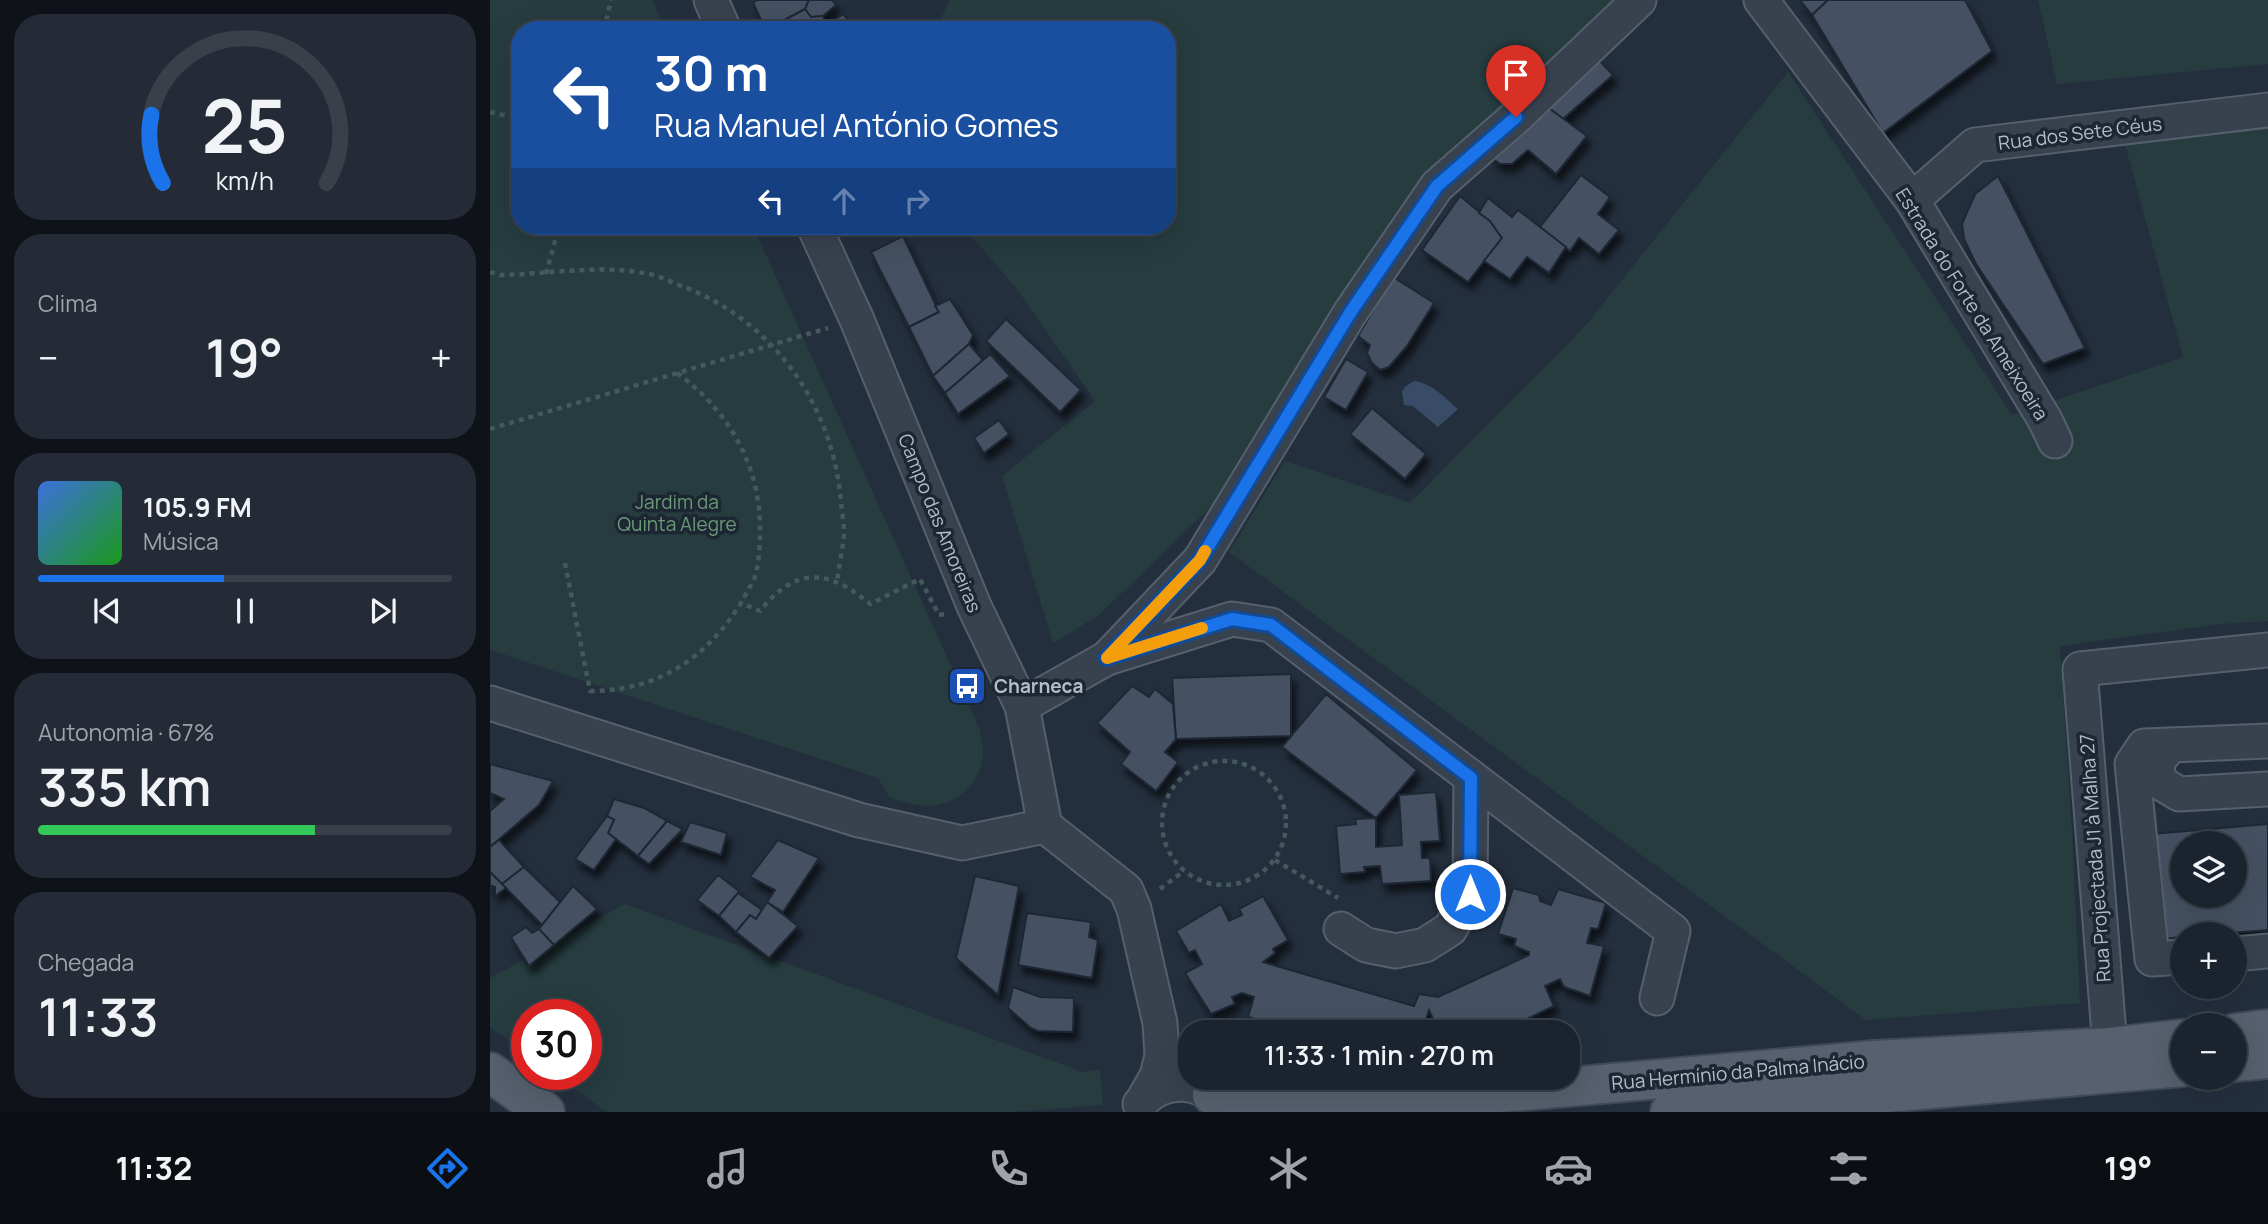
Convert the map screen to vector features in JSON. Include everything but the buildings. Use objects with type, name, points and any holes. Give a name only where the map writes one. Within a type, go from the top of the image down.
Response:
[{"type":"main road","points":[[2247,1032],[2268,1030]]},
{"type":"main road","name":"Rua Hermínio da Palma Inácio","points":[[1670,1112],[2110,1046],[2170,1040]]},
{"type":"main road","points":[[2247,1061],[2268,1059]]},
{"type":"main road","name":"Rua Hermínio da Palma Inácio","points":[[1203,1090],[1243,1107],[1295,1111],[1798,1093],[2170,1068]]},
{"type":"main road","points":[[490,1072],[545,1112]]},
{"type":"street","points":[[711,0],[720,21]]},
{"type":"street","points":[[1107,658],[1200,560],[1350,313],[1437,186],[1516,117],[1639,0]]},
{"type":"street","name":"Estrada do Forte da Ameixoeira","points":[[1761,0],[1912,200],[2045,419],[2055,441]]},
{"type":"street","name":"Rua dos Sete Céus","points":[[1912,200],[1975,145],[2268,110]]},
{"type":"street","name":"Campo das Amoreiras","points":[[818,235],[857,320],[974,606],[1022,706],[1045,826]]},
{"type":"street","points":[[1022,706],[1107,658],[1232,619],[1271,625],[1673,931],[1657,998]]},
{"type":"street","name":"Rua Projectada J1 à Malha 27","points":[[2110,1046],[2080,669],[2268,650]]},
{"type":"street","points":[[490,704],[846,817],[936,838],[962,843],[1045,826],[1126,890],[1135,909],[1160,1023],[1162,1056],[1157,1076],[1138,1108]]},
{"type":"street","points":[[2170,958],[2152,960],[2132,764],[2144,746],[2268,741]]},
{"type":"street","points":[[2171,745],[2155,764],[2161,783],[2179,794],[2268,789]]},
{"type":"street","points":[[1341,929],[1366,945],[1396,951],[1424,945],[1450,929],[1470,894],[1471,778]]},
{"type":"street","points":[[2247,953],[2268,951]]},
{"type":"street","points":[[1160,1023],[1178,1061]]},
{"type":"street","points":[[1138,1108],[1157,1089],[1178,1084]]},
{"type":"path","points":[[606,21],[611,0]]},
{"type":"path","points":[[490,112],[511,117]]},
{"type":"path","points":[[546,274],[557,235]]},
{"type":"path","points":[[490,272],[500,275],[605,270],[649,274],[696,292],[734,313],[771,344],[797,374],[817,410],[831,447],[840,487],[844,533],[837,581]]},
{"type":"path","points":[[490,429],[857,320]]},
{"type":"path","points":[[565,563],[590,691],[634,687],[681,667],[705,650],[741,603],[754,579],[760,549],[761,516],[756,485],[747,456],[732,428],[714,404],[676,372]]},
{"type":"path","points":[[741,603],[760,611],[775,592],[791,582],[814,577],[837,581],[870,604],[920,579],[939,615],[974,606]]},
{"type":"path","points":[[1215,761],[1236,761],[1256,769],[1272,782],[1283,800],[1287,820],[1284,841],[1275,860],[1260,874],[1242,883],[1222,885],[1202,881],[1184,871],[1171,856],[1163,837],[1162,817],[1167,797],[1179,780],[1195,768],[1215,761]]},
{"type":"path","points":[[1275,860],[1339,899],[1341,929]]},
{"type":"green space","name":"Jardim da Quinta Alegre","points":[[490,0],[652,0],[661,21],[511,21],[511,235],[757,235],[979,728],[983,747],[982,761],[974,781],[959,796],[939,805],[914,804],[890,798],[878,778],[490,650]]},
{"type":"green space","points":[[950,0],[1624,0],[1431,179],[1214,504],[1099,615],[1053,643],[1002,476],[1095,401],[1017,289],[971,235],[1176,235],[1176,21],[940,21]]},
{"type":"green space","points":[[2038,0],[2268,0],[2268,64],[2057,84]]},
{"type":"green space","points":[[1788,72],[2012,415],[2183,357],[2124,141],[2268,126],[2268,621],[2221,624],[2060,646],[2080,1003],[1866,1020],[1229,552],[1285,461],[1410,503],[1586,325]]},
{"type":"green space","points":[[625,904],[1083,1072],[1100,1069],[1103,1105],[1012,1112],[607,1112],[576,1090],[602,1090],[602,999],[511,999],[511,1042],[490,1027],[490,978]]},
{"type":"water","points":[[1414,381],[1432,388],[1458,409],[1438,427],[1413,406],[1404,405],[1402,392]]},
{"type":"slow traffic","points":[[1202,628],[1107,658],[1200,560],[1205,551]]},
{"type":"place","name":"Charneca","points":[[967,686]]},
{"type":"route","points":[[1470,894],[1471,778],[1271,625],[1232,619],[1107,658],[1200,560],[1350,313],[1437,186],[1516,117]]}]
